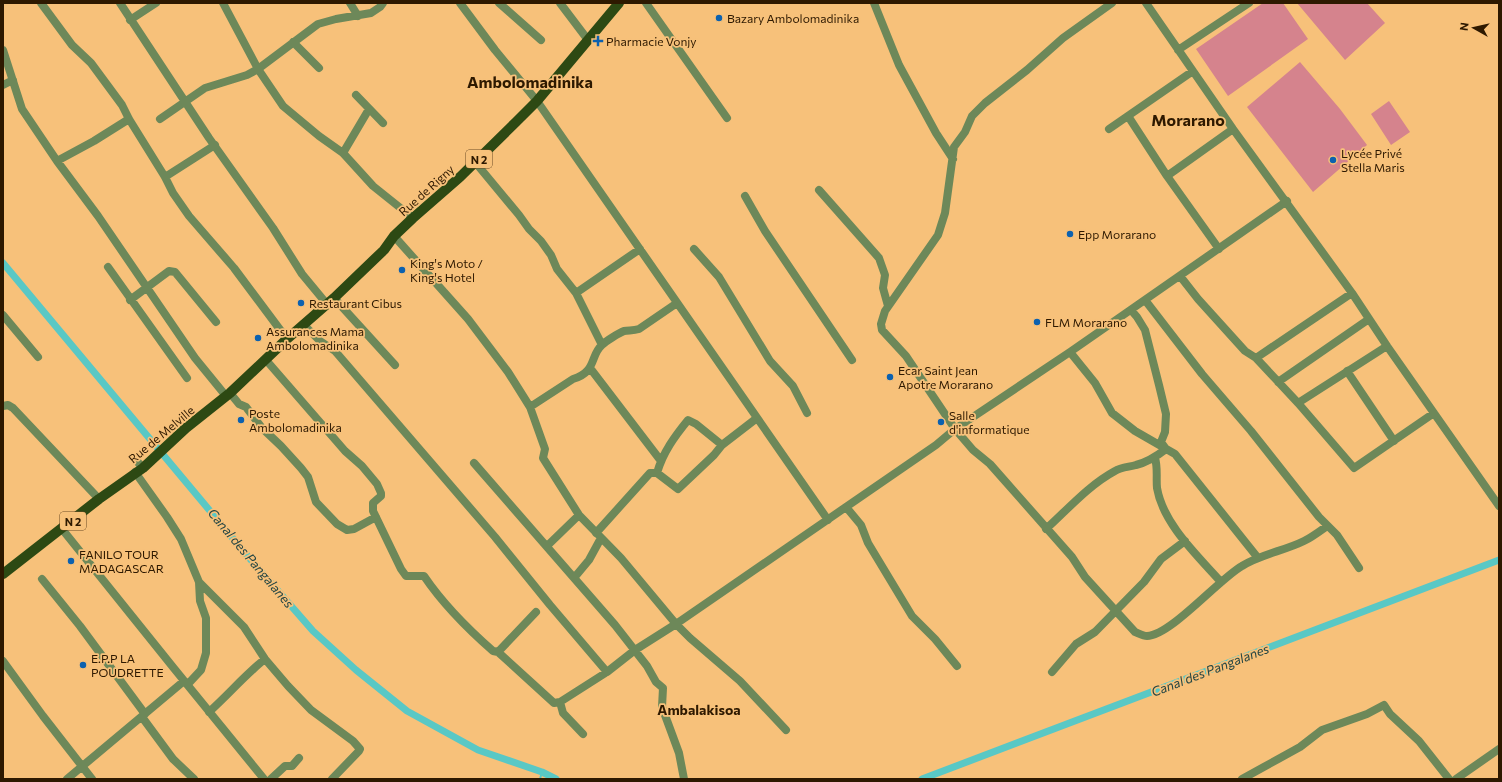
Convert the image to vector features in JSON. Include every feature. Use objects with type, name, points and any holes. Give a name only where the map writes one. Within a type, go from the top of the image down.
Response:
[{"type":"main road","name":"Rue de Rigny","points":[[330,300],[384,250],[394,236],[475,162],[537,101],[619,3]]},
{"type":"main road","name":"Rue de Melville","points":[[5,570],[62,529],[99,499],[139,470],[186,428],[228,395],[330,300]]},
{"type":"street","points":[[41,3],[72,46],[91,63],[122,105],[173,193],[189,216],[234,268],[287,339]]},
{"type":"street","points":[[120,3],[185,102],[273,228],[302,274],[395,365]]},
{"type":"street","points":[[130,20],[156,3]]},
{"type":"street","points":[[223,3],[258,70],[283,106],[319,136],[343,153],[373,186],[413,218]]},
{"type":"street","points":[[350,3],[358,16]]},
{"type":"street","points":[[160,119],[205,88],[258,70],[318,24],[336,19],[371,13],[384,3]]},
{"type":"street","points":[[460,3],[495,50],[537,101],[828,520]]},
{"type":"street","points":[[499,3],[541,40]]},
{"type":"street","points":[[560,3],[588,40]]},
{"type":"street","points":[[646,3],[727,118]]},
{"type":"street","points":[[874,3],[899,65],[936,133],[953,159]]},
{"type":"street","points":[[1112,3],[1063,38],[1027,70],[985,103],[972,116],[965,132],[954,147],[946,213],[938,236],[888,306],[881,324],[882,330],[906,356],[956,429],[973,450],[990,464],[1072,557],[1085,577],[1135,632],[1146,636],[1159,633],[1182,617],[1241,566],[1304,541],[1327,526]]},
{"type":"street","points":[[1146,3],[1233,129],[1287,201],[1352,293],[1386,346],[1499,506]]},
{"type":"street","points":[[1178,50],[1237,6],[1248,3]]},
{"type":"street","points":[[293,42],[319,68]]},
{"type":"street","points":[[3,50],[22,109],[57,161],[98,216],[195,358],[228,395],[239,404],[246,407],[262,428],[301,468],[308,477],[316,502],[337,524],[347,530],[354,529],[376,517]]},
{"type":"street","points":[[1109,129],[1193,71]]},
{"type":"street","points":[[3,85],[13,80]]},
{"type":"street","points":[[356,95],[383,123]]},
{"type":"street","points":[[343,153],[369,109]]},
{"type":"street","points":[[1128,116],[1167,176],[1219,249]]},
{"type":"street","points":[[57,161],[94,141],[129,119]]},
{"type":"street","points":[[1167,176],[1233,129]]},
{"type":"street","points":[[165,177],[215,145]]},
{"type":"street","points":[[475,162],[551,255],[557,269],[576,293],[602,345]]},
{"type":"street","points":[[819,190],[879,258],[885,274],[883,288],[888,306]]},
{"type":"street","points":[[745,196],[765,231],[852,360]]},
{"type":"street","points":[[266,360],[345,451],[362,466],[377,484],[381,496],[375,500],[372,507],[401,569],[406,576],[424,576],[472,632],[494,651],[498,652],[554,703],[560,702],[607,672],[635,650],[676,624],[828,520],[936,445],[956,429],[1131,310],[1287,201]]},
{"type":"street","points":[[394,236],[468,319],[508,372],[530,407],[545,448],[543,458],[580,515],[621,558],[676,624],[740,681],[786,730]]},
{"type":"street","points":[[694,248],[719,277],[770,361],[793,386],[807,413]]},
{"type":"street","points":[[576,293],[640,249]]},
{"type":"street","points":[[108,267],[130,300],[187,378]]},
{"type":"street","points":[[130,300],[169,271],[175,272],[216,322]]},
{"type":"street","points":[[1180,276],[1198,299],[1245,351],[1256,358],[1298,403],[1354,468],[1434,413]]},
{"type":"street","points":[[1256,358],[1352,293]]},
{"type":"street","points":[[1145,300],[1202,374],[1251,431],[1284,474],[1327,526],[1338,535],[1359,568]]},
{"type":"street","points":[[530,407],[573,379],[579,377],[590,368],[598,350],[602,345],[623,332],[632,331],[639,328],[677,303]]},
{"type":"street","points":[[1131,310],[1145,330],[1159,385],[1166,414],[1166,432],[1162,442],[1166,449]]},
{"type":"street","points":[[3,315],[38,356]]},
{"type":"street","points":[[1278,382],[1369,319]]},
{"type":"street","points":[[303,324],[320,341],[335,351],[490,531],[607,672]]},
{"type":"street","points":[[1298,403],[1386,346]]},
{"type":"street","points":[[1070,352],[1094,383],[1112,413],[1135,431],[1175,454],[1258,558]]},
{"type":"street","points":[[590,368],[660,461]]},
{"type":"street","points":[[1347,371],[1394,441]]},
{"type":"street","points":[[3,406],[8,405],[13,408],[99,499]]},
{"type":"street","points":[[574,578],[588,560],[599,535],[650,472],[657,473],[678,489],[722,446],[756,418]]},
{"type":"street","points":[[657,473],[660,461],[688,420],[696,424],[722,446]]},
{"type":"street","points":[[1046,529],[1089,489],[1116,470],[1155,458],[1166,449]]},
{"type":"street","points":[[1155,458],[1157,488],[1164,508],[1185,541],[1221,582]]},
{"type":"street","points":[[135,459],[139,470],[181,539],[193,572],[199,582],[244,627],[265,659],[311,710],[353,741],[360,749],[360,751],[332,779]]},
{"type":"street","points":[[474,463],[615,625],[635,650],[656,682],[663,688],[662,707],[679,753],[684,779]]},
{"type":"street","points":[[846,507],[861,525],[868,543],[912,616],[935,639],[957,666]]},
{"type":"street","points":[[547,546],[580,515]]},
{"type":"street","points":[[62,529],[156,648],[264,779]]},
{"type":"street","points":[[1052,672],[1076,644],[1094,632],[1144,582],[1161,559],[1185,541]]},
{"type":"street","points":[[42,579],[80,626],[173,759],[194,779]]},
{"type":"street","points":[[67,779],[201,670],[206,653],[206,618],[200,601],[199,582]]},
{"type":"street","points":[[498,652],[536,612]]},
{"type":"street","points":[[209,712],[248,672],[265,659]]},
{"type":"street","points":[[3,661],[92,779]]},
{"type":"street","points":[[560,702],[563,713],[583,734]]},
{"type":"street","points":[[1242,779],[1300,747],[1322,730],[1366,714],[1384,705],[1390,714],[1419,741],[1449,779]]},
{"type":"street","points":[[1456,779],[1499,749]]},
{"type":"street","points":[[271,779],[285,766],[292,766],[299,758]]},
{"type":"shaded area","points":[[1263,3],[1283,3],[1308,39],[1228,96],[1196,49]]},
{"type":"shaded area","points":[[1297,3],[1367,3],[1385,23],[1345,60]]},
{"type":"shaded area","points":[[1300,62],[1340,109],[1367,145],[1313,192],[1247,107]]},
{"type":"shaded area","points":[[1389,101],[1410,132],[1391,145],[1371,114]]},
{"type":"waterway","name":"Canal des Pangalanes","points":[[3,263],[251,560],[313,631],[356,670],[407,711],[478,750],[542,772],[556,779]]},
{"type":"waterway","name":"Canal des Pangalanes","points":[[922,779],[1499,560]]},
{"type":"waterway","name":"Canal des Pangalanes","points":[[540,779],[542,772]]},
{"type":"place","name":"Bazary Ambolomadinika","points":[[719,18]]},
{"type":"place","name":"Pharmacie Vonjy","points":[[598,41]]},
{"type":"place","name":"Lycée Privé Stella Maris","points":[[1333,160]]},
{"type":"place","name":"Epp Morarano","points":[[1070,234]]},
{"type":"place","name":"King's Moto / King's Hotel","points":[[402,270]]},
{"type":"place","name":"Restaurant Cibus","points":[[301,303]]},
{"type":"place","name":"FLM Morarano","points":[[1037,322]]},
{"type":"place","name":"Assurances Mama Ambolomadinika","points":[[258,338]]},
{"type":"place","name":"Ecar Saint Jean Apotre Morarano","points":[[890,377]]},
{"type":"place","name":"Poste Ambolomadinika","points":[[241,420]]},
{"type":"place","name":"Salle d'informatique","points":[[941,422]]},
{"type":"place","name":"FANILO TOUR MADAGASCAR","points":[[71,561]]},
{"type":"place","name":"E.P.P LA POUDRETTE","points":[[83,665]]},
{"type":"district","name":"Ambolomadinika","points":[[530,81]]},
{"type":"district","name":"Morarano","points":[[1188,119]]},
{"type":"district","name":"Ambalakisoa","points":[[699,709]]}]
